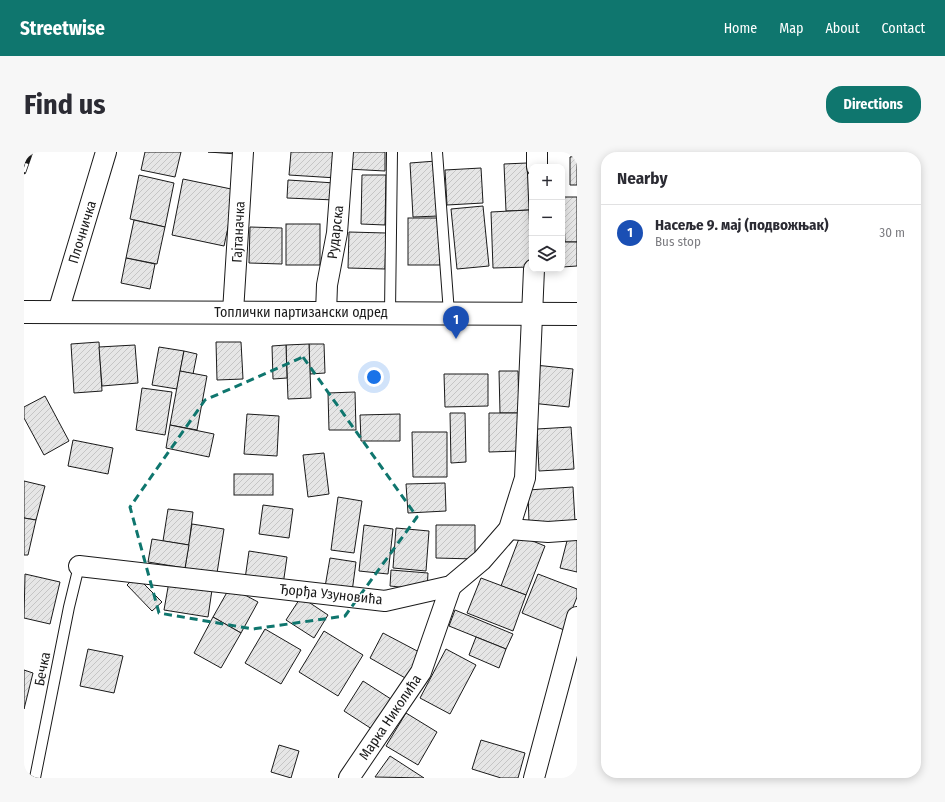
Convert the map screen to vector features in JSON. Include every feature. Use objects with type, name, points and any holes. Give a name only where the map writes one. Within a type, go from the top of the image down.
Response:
[{"type":"main road","name":"Топлички партизански одред","points":[[25,313],[390,312],[577,314]]},
{"type":"street","name":"Плочничка","points":[[58,312],[106,152]]},
{"type":"street","name":"Гајтаначка","points":[[233,312],[243,152]]},
{"type":"street","name":"Рударска","points":[[326,312],[327,285],[337,233],[343,152]]},
{"type":"street","points":[[537,152],[537,164]]},
{"type":"street","name":"Ђорђа Узуновића","points":[[79,566],[385,602],[451,586],[482,560],[509,529],[524,478],[534,272]]},
{"type":"street","points":[[509,529],[548,532],[577,530]]},
{"type":"street","name":"Марка Николића","points":[[349,778],[421,672],[451,586]]},
{"type":"street","points":[[534,778],[577,617]]},
{"type":"lane","points":[[390,312],[392,152]]},
{"type":"lane","points":[[438,152],[448,313]]},
{"type":"lane","name":"Бечка","points":[[35,778],[69,607],[79,566]]},
{"type":"highlighted area","points":[[303,357],[417,517],[345,616],[253,629],[159,613],[130,507],[205,400]]},
{"type":"building","points":[[145,152],[181,152],[175,177],[141,170]]},
{"type":"building","points":[[208,152],[238,152],[237,154]]},
{"type":"building","points":[[291,152],[339,152],[337,178],[289,175]]},
{"type":"building","points":[[348,152],[385,152],[385,171],[347,169]]},
{"type":"building","points":[[577,156],[577,185],[570,185],[570,157]]},
{"type":"building","points":[[436,161],[439,216],[413,217],[410,163]]},
{"type":"building","points":[[527,163],[529,210],[506,211],[504,164]]},
{"type":"building","points":[[481,168],[483,203],[447,205],[445,170]]},
{"type":"building","points":[[139,175],[174,183],[165,227],[130,219]]},
{"type":"building","points":[[362,175],[386,175],[385,225],[361,224]]},
{"type":"building","points":[[183,179],[236,190],[224,246],[172,235]]},
{"type":"building","points":[[288,180],[335,183],[335,200],[287,198]]},
{"type":"building","points":[[565,197],[577,197],[577,242],[565,242]]},
{"type":"building","points":[[483,206],[489,266],[457,269],[451,209]]},
{"type":"building","points":[[529,210],[529,267],[493,268],[491,212]]},
{"type":"building","points":[[408,218],[440,218],[440,265],[408,265]]},
{"type":"building","points":[[134,220],[165,227],[157,264],[126,258]]},
{"type":"building","points":[[286,224],[320,224],[320,265],[286,265]]},
{"type":"building","points":[[250,227],[282,228],[282,264],[249,263]]},
{"type":"building","points":[[349,232],[386,233],[385,269],[348,268]]},
{"type":"building","points":[[565,242],[577,242],[577,266],[565,267]]},
{"type":"building","points":[[126,258],[155,264],[150,289],[121,283]]},
{"type":"building","points":[[99,342],[102,391],[74,393],[71,344]]},
{"type":"building","points":[[216,342],[241,342],[243,379],[217,380]]},
{"type":"building","points":[[309,344],[324,344],[325,373],[310,374]]},
{"type":"building","points":[[309,344],[311,398],[288,399],[286,345]]},
{"type":"building","points":[[135,345],[138,383],[102,386],[99,347]]},
{"type":"building","points":[[286,345],[287,378],[273,379],[272,346]]},
{"type":"building","points":[[159,347],[184,351],[177,389],[152,385]]},
{"type":"building","points":[[184,351],[197,354],[193,374],[180,371]]},
{"type":"building","points":[[535,365],[573,369],[569,407],[531,403]]},
{"type":"building","points":[[180,371],[207,376],[197,430],[170,425]]},
{"type":"building","points":[[499,371],[518,371],[519,413],[500,413]]},
{"type":"building","points":[[444,374],[488,374],[488,406],[445,407]]},
{"type":"building","points":[[142,388],[172,392],[165,435],[136,430]]},
{"type":"building","points":[[355,392],[356,430],[329,430],[328,393]]},
{"type":"building","points":[[45,396],[69,441],[44,455],[24,418],[24,407]]},
{"type":"building","points":[[450,413],[465,413],[466,462],[451,463]]},
{"type":"building","points":[[489,413],[519,413],[519,451],[489,452]]},
{"type":"building","points":[[247,414],[279,416],[277,456],[244,454]]},
{"type":"building","points":[[400,414],[400,441],[361,441],[360,415]]},
{"type":"building","points":[[170,425],[214,434],[209,457],[166,448]]},
{"type":"building","points":[[571,427],[574,469],[539,471],[537,429]]},
{"type":"building","points":[[412,432],[447,432],[447,477],[413,477]]},
{"type":"building","points":[[73,440],[113,448],[108,474],[68,466]]},
{"type":"building","points":[[324,453],[329,494],[308,497],[303,455]]},
{"type":"building","points":[[234,474],[273,474],[273,495],[234,495]]},
{"type":"building","points":[[24,481],[45,486],[36,520],[24,518]]},
{"type":"building","points":[[445,483],[446,511],[408,513],[406,484]]},
{"type":"building","points":[[573,487],[575,521],[529,524],[528,490]]},
{"type":"building","points":[[338,497],[362,501],[354,553],[331,550]]},
{"type":"building","points":[[263,505],[293,509],[289,538],[259,534]]},
{"type":"building","points":[[168,509],[193,512],[189,545],[163,541]]},
{"type":"building","points":[[24,518],[36,520],[28,555],[24,555]]},
{"type":"building","points":[[192,524],[224,529],[217,573],[185,568]]},
{"type":"building","points":[[364,525],[393,529],[388,574],[359,571]]},
{"type":"building","points":[[436,525],[475,525],[475,559],[436,558]]},
{"type":"building","points":[[396,528],[429,531],[426,571],[393,568]]},
{"type":"building","points":[[520,536],[545,546],[526,595],[501,586]]},
{"type":"building","points":[[568,537],[577,540],[577,572],[560,568]]},
{"type":"building","points":[[152,539],[189,545],[185,568],[148,562]]},
{"type":"building","points":[[249,551],[287,557],[283,585],[245,579]]},
{"type":"building","points":[[330,558],[356,562],[352,592],[325,587]]},
{"type":"building","points":[[391,570],[428,573],[427,590],[390,586]]},
{"type":"building","points":[[25,574],[60,582],[50,624],[24,618]]},
{"type":"building","points":[[538,574],[577,589],[577,597],[564,630],[522,613]]},
{"type":"building","points":[[136,576],[162,602],[152,611],[127,585]]},
{"type":"building","points":[[170,576],[213,583],[208,617],[164,610]]},
{"type":"building","points":[[481,578],[526,595],[513,631],[467,613]]},
{"type":"building","points":[[230,587],[258,602],[241,633],[213,617]]},
{"type":"building","points":[[301,597],[328,615],[314,638],[286,620]]},
{"type":"building","points":[[455,610],[513,634],[506,649],[449,626]]},
{"type":"building","points":[[213,617],[241,633],[221,668],[194,653]]},
{"type":"building","points":[[265,629],[301,650],[281,684],[245,663]]},
{"type":"building","points":[[324,631],[363,655],[338,696],[299,672]]},
{"type":"building","points":[[383,633],[421,653],[407,679],[370,658]]},
{"type":"building","points":[[476,637],[506,649],[499,668],[469,655]]},
{"type":"building","points":[[88,649],[123,656],[114,693],[80,686]]},
{"type":"building","points":[[446,649],[476,665],[450,714],[420,698]]},
{"type":"building","points":[[24,670],[33,673],[24,709]]},
{"type":"building","points":[[363,681],[394,701],[375,731],[344,711]]},
{"type":"building","points":[[406,713],[437,732],[418,765],[386,746]]},
{"type":"building","points":[[481,740],[525,753],[518,778],[501,778],[472,769]]},
{"type":"building","points":[[279,745],[299,751],[291,778],[271,772]]},
{"type":"building","points":[[390,756],[424,778],[375,777]]},
{"type":"railway","points":[[24,172],[31,152]]},
{"type":"place","name":"Насеље 9. мај (подвожњак)","points":[[456,339]]}]
